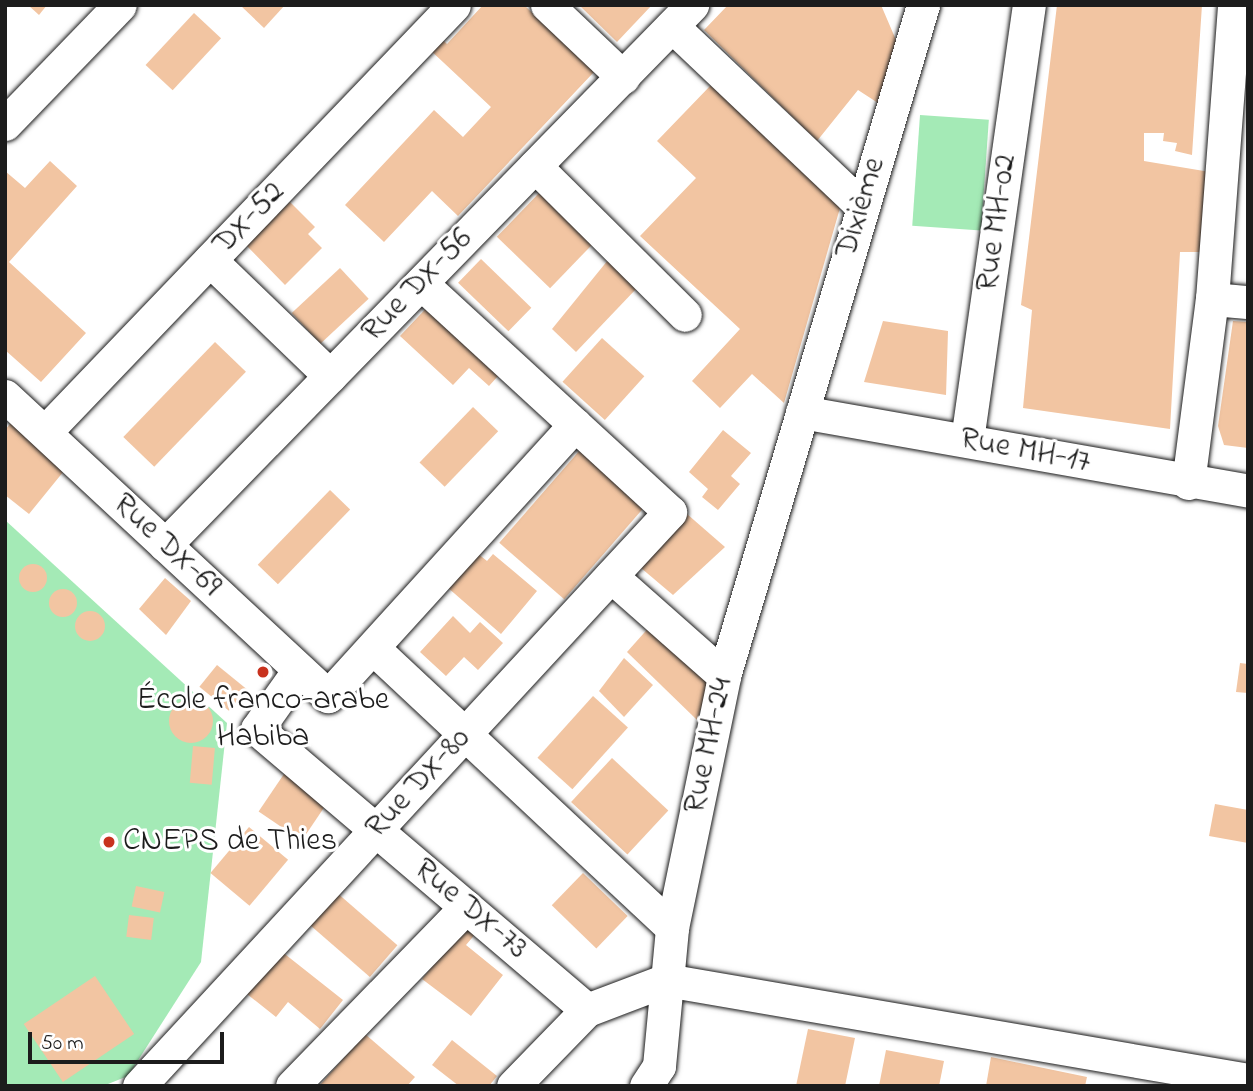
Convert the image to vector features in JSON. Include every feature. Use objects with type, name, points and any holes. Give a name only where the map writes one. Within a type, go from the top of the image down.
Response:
[{"type":"street","points":[[5,124],[120,5]]},
{"type":"street","name":"DX-52","points":[[45,432],[454,5]]},
{"type":"street","points":[[547,5],[623,76]]},
{"type":"street","name":"Rue MH-02","points":[[967,440],[1029,5]]},
{"type":"street","points":[[1188,483],[1212,299],[1234,5]]},
{"type":"street","name":"Dixième","points":[[802,412],[920,7]]},
{"type":"street","points":[[682,16],[863,206]]},
{"type":"street","name":"Rue DX-56","points":[[165,545],[682,16]]},
{"type":"street","points":[[535,166],[685,315]]},
{"type":"street","points":[[210,260],[330,376]]},
{"type":"street","points":[[421,283],[575,425],[374,649],[672,928]]},
{"type":"street","points":[[1212,299],[1248,302]]},
{"type":"street","name":"Rue DX-69","points":[[5,396],[328,696],[374,649]]},
{"type":"street","name":"Rue MH-17","points":[[802,412],[967,440],[1188,483],[1248,491]]},
{"type":"street","name":"Rue MH-24","points":[[646,1086],[659,1066],[672,928],[724,676],[802,412]]},
{"type":"street","name":"Rue DX-80","points":[[139,1086],[670,512],[575,425]]},
{"type":"street","points":[[611,576],[724,676]]},
{"type":"street","name":"Rue DX-73","points":[[299,670],[257,729],[587,1010]]},
{"type":"street","points":[[292,1086],[466,907]]},
{"type":"street","points":[[513,1086],[587,1010],[666,980],[1248,1080]]},
{"type":"green space","points":[[920,115],[989,120],[981,231],[912,226]]},
{"type":"green space","name":"CNEPS de Thies","points":[[5,520],[227,723],[201,962],[128,1076],[103,1086],[5,1086]]},
{"type":"building","points":[[28,5],[47,5],[39,15]]},
{"type":"building","points":[[240,5],[285,5],[264,28]]},
{"type":"building","points":[[483,5],[524,5],[594,72],[458,216],[432,191],[384,242],[345,205],[434,110],[463,137],[491,107],[428,48],[439,36],[447,44]]},
{"type":"building","points":[[579,5],[652,5],[617,42]]},
{"type":"building","points":[[728,5],[881,5],[896,40],[878,103],[858,90],[817,141],[704,30]]},
{"type":"building","points":[[1057,5],[1202,5],[1192,155],[1175,151],[1177,143],[1163,141],[1164,133],[1144,133],[1144,161],[1210,172],[1200,252],[1180,252],[1170,429],[1023,408],[1032,310],[1021,305]]},
{"type":"building","points":[[194,13],[221,38],[173,90],[146,65]]},
{"type":"building","points":[[711,85],[840,208],[784,403],[752,374],[720,408],[692,381],[740,329],[640,236],[696,178],[657,141]]},
{"type":"building","points":[[50,161],[77,186],[9,262],[86,333],[41,382],[5,350],[5,171],[25,188]]},
{"type":"building","points":[[542,190],[595,241],[550,288],[497,237]]},
{"type":"building","points":[[290,202],[315,227],[308,234],[322,248],[285,285],[246,245]]},
{"type":"building","points":[[481,259],[531,308],[508,331],[458,283]]},
{"type":"building","points":[[608,260],[637,288],[576,352],[552,329]]},
{"type":"building","points":[[340,268],[369,299],[320,344],[292,313]]},
{"type":"building","points":[[435,299],[507,366],[489,386],[469,368],[453,385],[400,336]]},
{"type":"building","points":[[883,321],[948,331],[946,395],[864,382]]},
{"type":"building","points":[[1233,321],[1248,322],[1248,448],[1224,445],[1218,426]]},
{"type":"building","points":[[602,338],[644,376],[605,420],[563,382]]},
{"type":"building","points":[[215,342],[246,372],[154,467],[123,437]]},
{"type":"building","points":[[473,407],[498,431],[445,487],[420,462]]},
{"type":"building","points":[[13,420],[68,466],[29,514],[5,495],[5,430]]},
{"type":"building","points":[[723,430],[751,453],[731,476],[740,484],[718,510],[702,497],[708,489],[689,472]]},
{"type":"building","points":[[580,450],[645,506],[564,599],[499,543]]},
{"type":"building","points":[[330,490],[350,509],[278,584],[258,565]]},
{"type":"building","points":[[687,514],[725,547],[673,595],[641,568]]},
{"type":"building","points":[[477,553],[487,561],[493,554],[537,591],[501,634],[447,587]]},
{"type":"building","points":[[33,564],[43,568],[47,578],[43,588],[33,592],[23,588],[19,578],[23,568]]},
{"type":"building","points":[[165,578],[191,601],[166,635],[139,609]]},
{"type":"building","points":[[63,589],[73,593],[77,603],[73,613],[63,617],[53,613],[49,603],[53,593]]},
{"type":"building","points":[[90,611],[100,616],[105,626],[100,636],[90,641],[80,636],[75,626],[80,616]]},
{"type":"building","points":[[453,616],[470,633],[480,622],[503,643],[478,670],[464,657],[446,676],[420,652]]},
{"type":"building","points":[[652,624],[712,679],[697,720],[627,652]]},
{"type":"building","points":[[624,658],[653,685],[624,717],[599,691]]},
{"type":"building","points":[[1240,663],[1248,664],[1248,693],[1236,692]]},
{"type":"building","points":[[217,665],[247,689],[229,711],[199,687]]},
{"type":"building","points":[[593,696],[628,727],[572,789],[537,758]]},
{"type":"building","points":[[191,699],[200,700],[207,705],[212,712],[212,730],[207,737],[200,742],[191,743],[182,742],[175,737],[170,730],[169,721],[170,712],[175,705],[182,700]]},
{"type":"building","points":[[193,746],[215,748],[212,785],[190,783]]},
{"type":"building","points":[[612,758],[668,811],[627,854],[571,802]]},
{"type":"building","points":[[286,771],[329,800],[302,841],[259,812]]},
{"type":"building","points":[[1215,804],[1248,810],[1248,843],[1209,836]]},
{"type":"building","points":[[249,827],[288,860],[250,906],[210,873]]},
{"type":"building","points":[[583,873],[628,916],[596,948],[552,905]]},
{"type":"building","points":[[328,885],[397,945],[370,977],[300,917]]},
{"type":"building","points":[[136,886],[164,892],[160,913],[132,907]]},
{"type":"building","points":[[129,915],[154,918],[151,940],[126,937]]},
{"type":"building","points":[[459,917],[477,932],[466,945],[503,975],[471,1016],[422,979],[452,941]]},
{"type":"building","points":[[281,951],[343,1000],[320,1029],[288,1002],[276,1017],[247,994]]},
{"type":"building","points":[[95,976],[134,1034],[63,1082],[24,1024]]},
{"type":"building","points":[[808,1029],[855,1038],[845,1086],[796,1086]]},
{"type":"building","points":[[365,1034],[415,1077],[407,1086],[319,1086]]},
{"type":"building","points":[[452,1040],[497,1076],[489,1086],[459,1086],[432,1065]]},
{"type":"building","points":[[886,1050],[944,1061],[939,1086],[879,1086]]},
{"type":"building","points":[[991,1057],[1087,1077],[1085,1086],[986,1086]]},
{"type":"place","name":"École franco-arabe Habiba","points":[[263,672]]},
{"type":"place","name":"CNEPS de Thies","points":[[109,842]]}]
